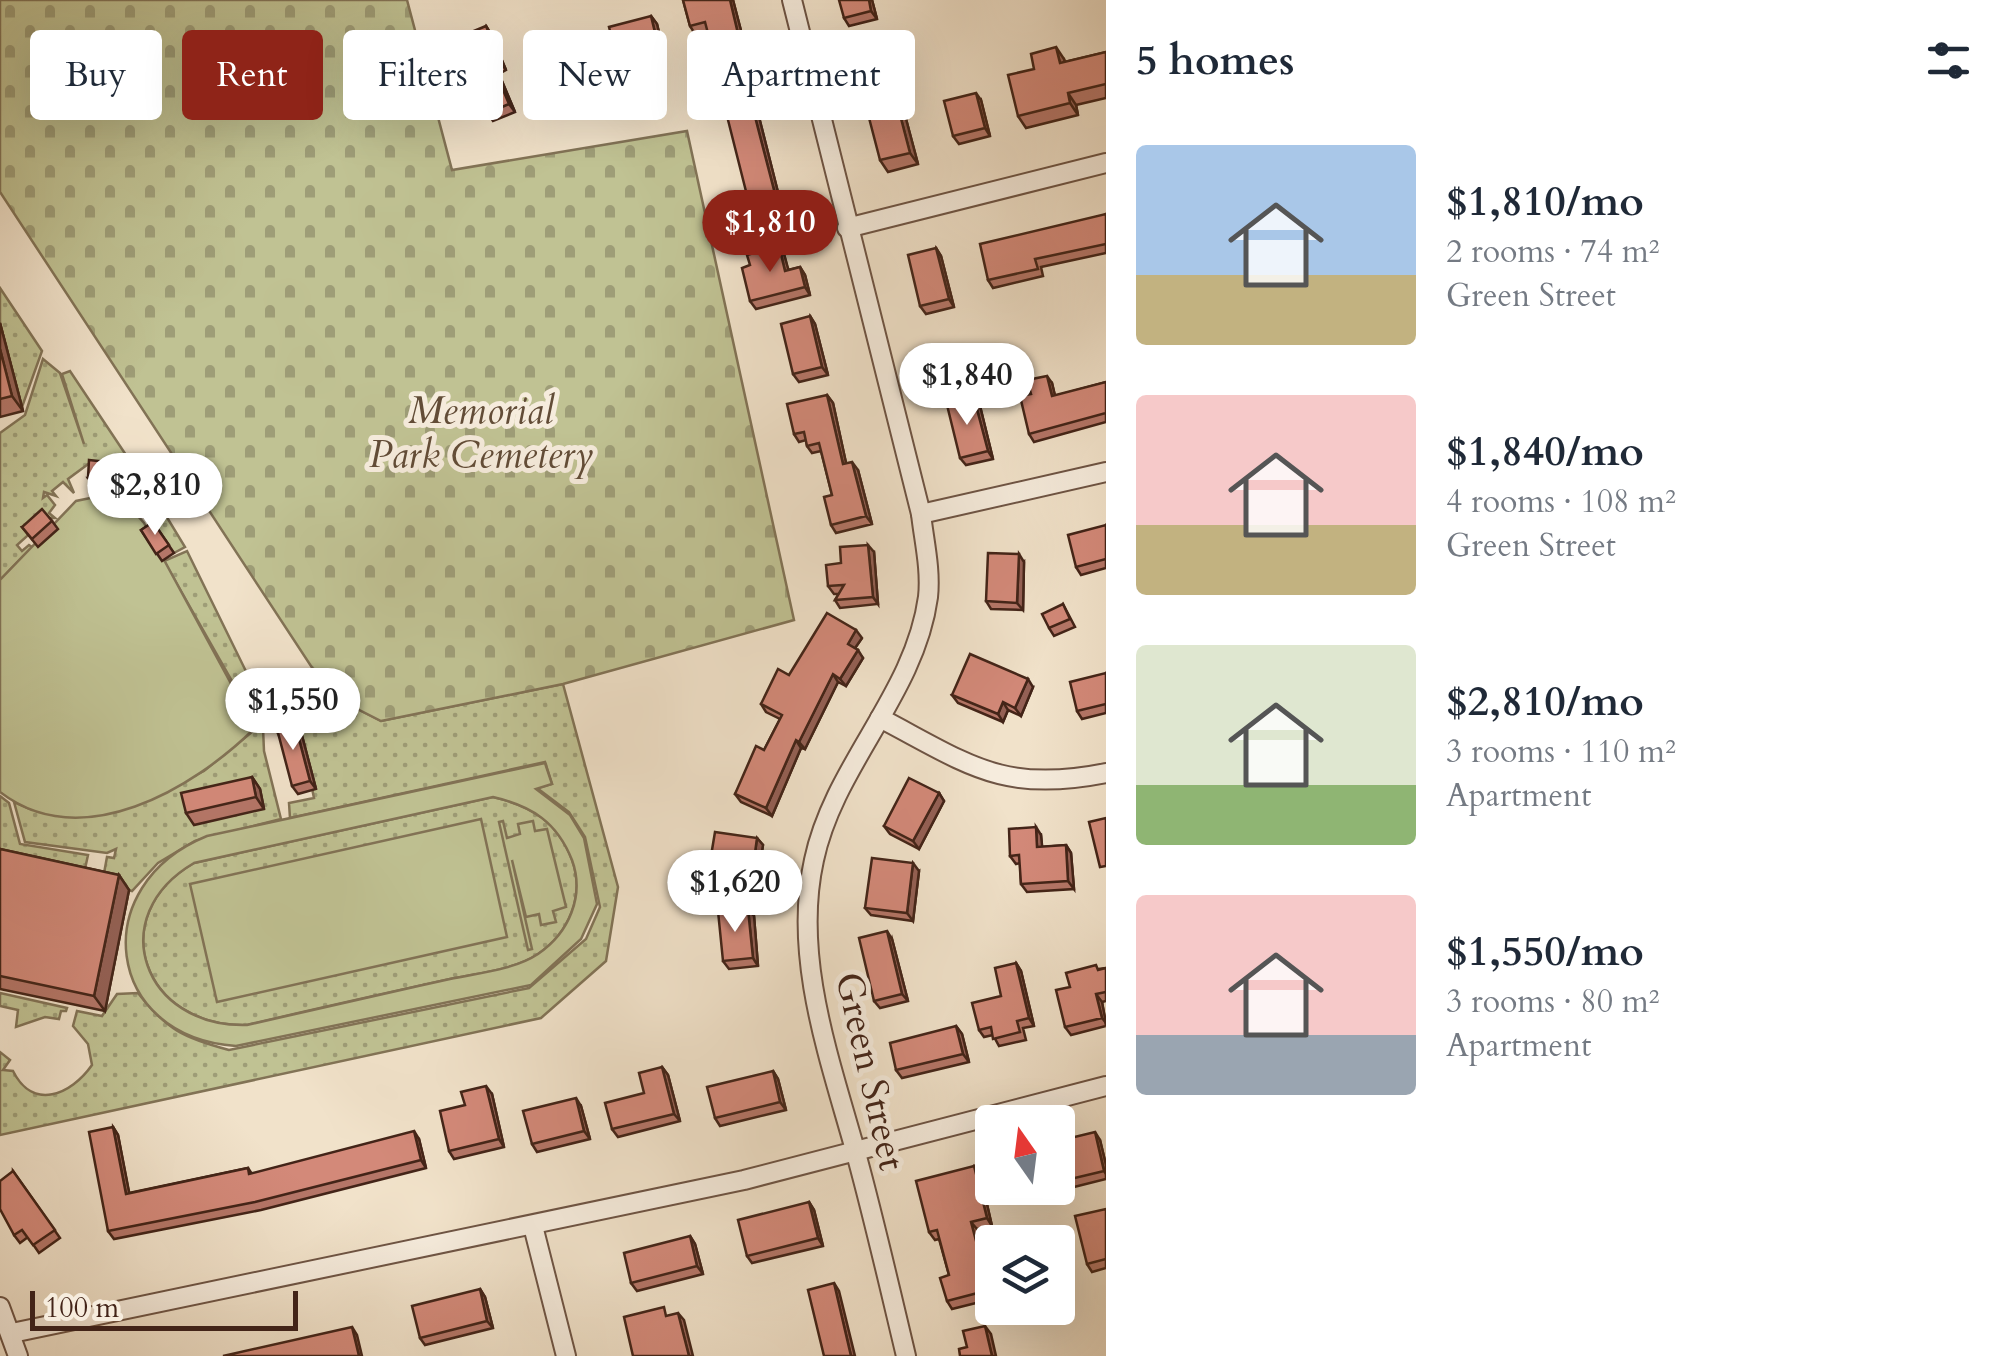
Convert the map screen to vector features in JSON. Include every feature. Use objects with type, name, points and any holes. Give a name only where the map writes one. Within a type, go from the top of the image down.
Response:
[{"type":"street","name":"Green Street","points":[[792,0],[921,514],[929,571],[925,614],[913,654],[825,821],[813,861],[806,923],[818,1010],[906,1356]]},
{"type":"street","points":[[847,228],[1106,163]]},
{"type":"street","points":[[921,514],[1106,472]]},
{"type":"street","points":[[880,718],[978,769],[1021,781],[1066,781],[1106,773]]},
{"type":"street","points":[[12,1333],[533,1226],[856,1153],[1106,1086]]},
{"type":"street","points":[[533,1226],[566,1356]]},
{"type":"street","points":[[0,1307],[18,1356]]},
{"type":"green space","name":"Memorial Park Cemetery","points":[[0,0],[407,0],[415,30],[343,30],[343,120],[439,120],[452,170],[687,131],[794,620],[563,684],[381,721],[330,695],[0,192]]},
{"type":"green space","points":[[0,288],[42,351],[22,407],[0,323]]},
{"type":"green space","points":[[43,359],[60,373],[84,444],[62,374],[70,371],[142,479],[139,483],[91,462],[68,479],[74,493],[63,482],[52,491],[56,496],[44,492],[43,498],[47,495],[55,505],[49,513],[55,518],[47,518],[17,545],[22,551],[32,547],[0,580],[0,433],[25,415]]},
{"type":"green space","points":[[151,491],[185,547],[174,553],[135,504]]},
{"type":"green space","points":[[100,496],[130,507],[144,523],[255,728],[201,773],[169,792],[100,816],[66,817],[32,810],[0,792],[0,580],[76,501]]},
{"type":"green space","points":[[187,551],[262,704],[264,751],[281,819],[195,841],[158,863],[132,891],[102,884],[107,857],[114,858],[116,849],[107,853],[25,842],[14,802],[32,810],[134,805],[204,771],[258,727],[164,561]]},
{"type":"green space","points":[[563,684],[618,887],[606,961],[541,1018],[0,1135],[0,1052],[10,1060],[3,1070],[13,1071],[31,1091],[41,1095],[63,1091],[92,1065],[88,1044],[73,1026],[77,1011],[102,1016],[117,994],[138,993],[178,1031],[229,1050],[529,988],[586,939],[600,907],[585,837],[569,812],[537,788],[552,784],[545,762],[290,818],[289,803],[314,798],[300,729],[281,740],[277,732],[284,723],[276,721],[330,695],[381,721]]},
{"type":"green space","points":[[545,763],[552,784],[536,789],[570,815],[584,838],[597,904],[581,939],[531,985],[236,1046],[192,1036],[159,1016],[137,989],[127,956],[128,922],[142,888],[168,859],[207,836]],"holes":[[[493,797],[542,818],[559,835],[572,860],[577,887],[572,913],[558,936],[538,954],[518,964],[247,1025],[211,1021],[182,1008],[161,989],[147,965],[143,938],[149,911],[166,885],[194,863]]]},
{"type":"green space","points":[[0,796],[9,803],[20,844],[88,855],[83,878],[0,860]]},
{"type":"green space","points":[[493,797],[520,805],[551,826],[566,847],[576,873],[575,900],[566,924],[549,945],[518,964],[247,1025],[211,1021],[182,1008],[161,989],[147,965],[143,938],[149,911],[166,885],[194,863]]},
{"type":"green space","points":[[481,819],[507,937],[217,1002],[190,884]]},
{"type":"green space","points":[[503,821],[507,838],[520,834],[518,824],[533,821],[535,831],[547,829],[566,907],[553,911],[556,922],[541,925],[539,914],[526,917],[512,860],[532,949],[528,950],[499,822]]},
{"type":"green space","points":[[0,993],[67,1008],[61,1011],[59,1019],[45,1017],[16,1027],[18,1010],[0,1006]]},
{"type":"building","points":[[683,0],[730,0],[737,30],[707,30],[705,22],[690,26]]},
{"type":"building","points":[[839,0],[869,0],[871,11],[844,18]]},
{"type":"building","points":[[651,16],[654,30],[610,30],[609,27]]},
{"type":"building","points":[[1056,47],[1060,63],[1106,52],[1106,84],[1068,93],[1070,103],[1018,116],[1008,75],[1034,69],[1031,54]]},
{"type":"building","points":[[976,93],[985,128],[953,136],[944,101]]},
{"type":"building","points":[[728,120],[756,120],[781,217],[754,223]]},
{"type":"building","points":[[870,120],[901,120],[910,153],[880,160]]},
{"type":"building","points":[[1106,214],[1106,244],[1035,259],[1038,269],[988,280],[980,244]]},
{"type":"building","points":[[779,246],[785,271],[800,267],[805,287],[750,301],[742,268],[750,265],[747,255]]},
{"type":"building","points":[[936,248],[949,299],[920,306],[908,255]]},
{"type":"building","points":[[810,316],[822,367],[793,374],[781,324]]},
{"type":"building","points":[[0,349],[12,396],[0,399]]},
{"type":"building","points":[[1047,376],[1052,396],[1106,382],[1106,413],[1029,434],[1020,396],[1031,394],[1027,380]]},
{"type":"building","points":[[827,395],[843,464],[852,462],[866,516],[831,525],[824,497],[832,495],[819,443],[807,446],[804,432],[794,434],[787,404]]},
{"type":"building","points":[[974,398],[988,451],[960,458],[947,405]]},
{"type":"building","points":[[89,460],[116,463],[134,476],[124,491],[113,482],[88,478]]},
{"type":"building","points":[[42,509],[52,521],[32,539],[22,527]]},
{"type":"building","points":[[153,522],[169,545],[156,554],[141,530]]},
{"type":"building","points":[[1106,525],[1106,559],[1076,567],[1068,535]]},
{"type":"building","points":[[868,545],[873,597],[835,600],[844,585],[828,586],[826,565],[841,563],[840,547]]},
{"type":"building","points":[[988,553],[1019,554],[1017,603],[986,601]]},
{"type":"building","points":[[1063,604],[1070,619],[1049,628],[1042,614]]},
{"type":"building","points":[[827,613],[856,630],[848,644],[858,650],[840,679],[833,674],[799,742],[796,740],[766,808],[735,794],[756,746],[764,750],[782,715],[761,704],[778,669],[789,675]]},
{"type":"building","points":[[970,654],[1028,679],[1015,708],[1003,702],[998,714],[952,695]]},
{"type":"building","points":[[1106,673],[1106,704],[1077,711],[1070,682]]},
{"type":"building","points":[[294,720],[310,781],[292,786],[276,725]]},
{"type":"building","points":[[252,777],[256,797],[186,813],[181,793]]},
{"type":"building","points":[[909,778],[939,793],[913,841],[884,826]]},
{"type":"building","points":[[1106,818],[1106,866],[1100,867],[1089,822]]},
{"type":"building","points":[[1036,827],[1037,847],[1066,845],[1068,881],[1021,884],[1019,855],[1010,856],[1009,829]]},
{"type":"building","points":[[715,832],[757,838],[751,883],[721,879],[724,864],[710,862]]},
{"type":"building","points":[[0,849],[119,875],[94,996],[0,976]]},
{"type":"building","points":[[872,858],[913,863],[907,913],[865,908]]},
{"type":"building","points":[[748,909],[753,958],[723,961],[718,911]]},
{"type":"building","points":[[887,931],[902,994],[874,1001],[859,938]]},
{"type":"building","points":[[1016,963],[1029,1018],[1017,1021],[1020,1032],[993,1039],[991,1027],[979,1030],[972,1003],[1001,996],[995,968]]},
{"type":"building","points":[[1096,965],[1098,970],[1106,968],[1106,992],[1096,994],[1102,1018],[1065,1027],[1056,990],[1070,987],[1066,973]]},
{"type":"building","points":[[956,1026],[963,1054],[896,1070],[890,1043]]},
{"type":"building","points":[[662,1067],[674,1114],[612,1129],[605,1103],[644,1093],[639,1073]]},
{"type":"building","points":[[773,1071],[780,1102],[715,1118],[707,1087]]},
{"type":"building","points":[[486,1086],[499,1139],[449,1151],[440,1111],[465,1105],[461,1092]]},
{"type":"building","points":[[576,1098],[584,1131],[532,1144],[523,1111]]},
{"type":"building","points":[[113,1127],[126,1194],[248,1168],[249,1174],[414,1131],[421,1160],[255,1202],[108,1231],[89,1132]]},
{"type":"building","points":[[1095,1132],[1104,1171],[1075,1178],[1075,1137]]},
{"type":"building","points":[[974,1166],[975,1205],[984,1205],[987,1218],[971,1222],[975,1237],[975,1294],[947,1301],[940,1278],[949,1275],[937,1230],[929,1232],[916,1181]]},
{"type":"building","points":[[13,1171],[55,1230],[33,1245],[22,1230],[14,1235],[0,1209],[0,1181]]},
{"type":"building","points":[[809,1202],[818,1238],[747,1256],[738,1220]]},
{"type":"building","points":[[1106,1209],[1106,1259],[1087,1264],[1075,1216]]},
{"type":"building","points":[[690,1236],[697,1266],[631,1283],[624,1253]]},
{"type":"building","points":[[834,1283],[851,1356],[824,1356],[808,1290]]},
{"type":"building","points":[[480,1289],[487,1321],[420,1338],[412,1306]]},
{"type":"building","points":[[664,1307],[666,1316],[678,1313],[689,1356],[633,1356],[624,1317]]},
{"type":"building","points":[[985,1326],[992,1356],[960,1356],[959,1349],[967,1347],[963,1331]]},
{"type":"building","points":[[352,1327],[359,1356],[223,1356]]}]
